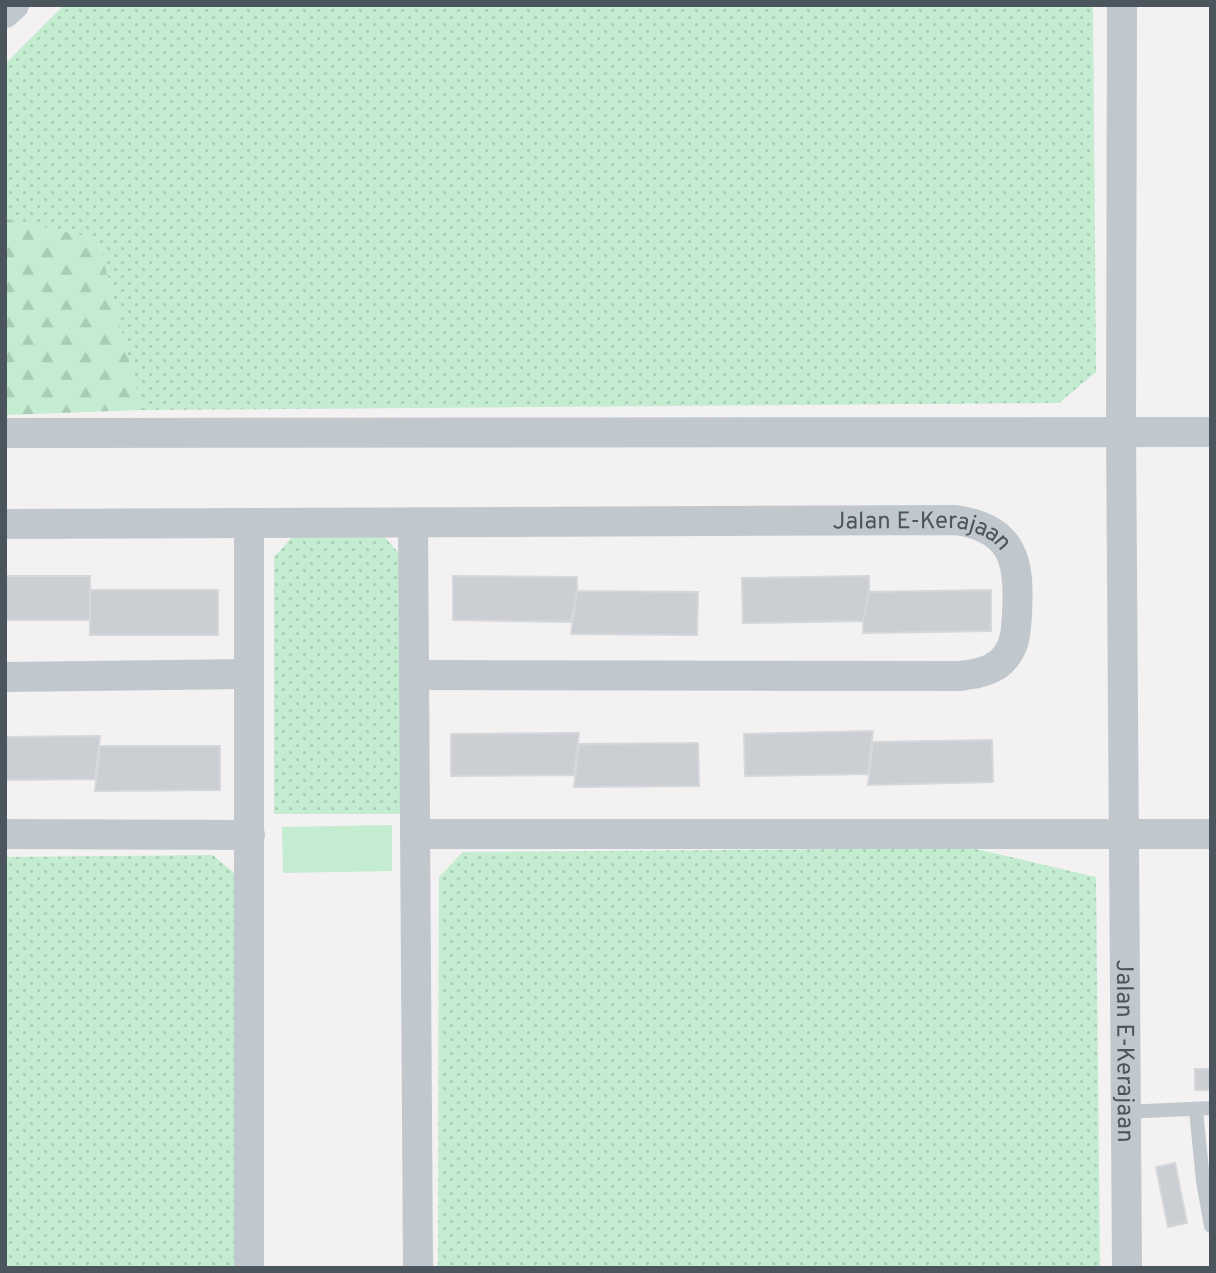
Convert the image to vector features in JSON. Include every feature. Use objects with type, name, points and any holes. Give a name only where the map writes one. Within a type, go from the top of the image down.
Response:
[{"type":"street","points":[[5,13],[14,5]]},
{"type":"street","name":"Jalan E-Kerajaan","points":[[1122,5],[1121,432],[1127,1268]]},
{"type":"street","points":[[5,433],[1211,432]]},
{"type":"street","name":"Jalan E-Kerajaan","points":[[5,524],[956,520],[979,524],[1000,537],[1012,552],[1016,568],[1015,639],[1008,655],[982,673],[960,676],[414,675]]},
{"type":"street","points":[[249,523],[249,1268]]},
{"type":"street","points":[[413,523],[418,1268]]},
{"type":"street","points":[[5,677],[249,674]]},
{"type":"street","points":[[5,834],[250,835]]},
{"type":"street","points":[[415,834],[1211,834]]},
{"type":"lane","points":[[1124,1112],[1203,1109],[1203,1181],[1211,1226]]},
{"type":"green space","points":[[64,5],[1093,5],[1096,372],[1059,403],[142,410],[98,239],[5,219],[5,64]]},
{"type":"green space","points":[[5,219],[98,239],[142,410],[5,415]]},
{"type":"green space","points":[[295,534],[382,534],[402,557],[402,814],[274,814],[274,557]]},
{"type":"green space","points":[[392,825],[392,871],[283,873],[282,827]]},
{"type":"green space","points":[[972,848],[1096,877],[1100,1268],[438,1268],[439,877],[463,852]]},
{"type":"green space","points":[[213,855],[235,874],[236,1268],[5,1268],[5,857]]},
{"type":"building","points":[[5,576],[90,576],[90,620],[5,620]]},
{"type":"building","points":[[453,576],[577,577],[571,622],[453,620]]},
{"type":"building","points":[[869,576],[869,592],[863,621],[743,623],[742,578]]},
{"type":"building","points":[[90,590],[218,590],[218,635],[90,635]]},
{"type":"building","points":[[991,590],[991,631],[863,633],[869,592]]},
{"type":"building","points":[[577,591],[698,592],[697,635],[571,634]]},
{"type":"building","points":[[873,731],[868,774],[745,776],[744,734]]},
{"type":"building","points":[[579,733],[574,775],[451,776],[451,734]]},
{"type":"building","points":[[100,736],[95,779],[5,780],[5,737]]},
{"type":"building","points":[[992,740],[993,782],[868,785],[873,742]]},
{"type":"building","points":[[698,743],[699,786],[574,787],[579,744]]},
{"type":"building","points":[[100,746],[220,746],[220,790],[95,791]]},
{"type":"building","points":[[1195,1069],[1211,1069],[1211,1090],[1195,1090]]},
{"type":"building","points":[[1175,1163],[1187,1223],[1168,1227],[1156,1167]]}]
